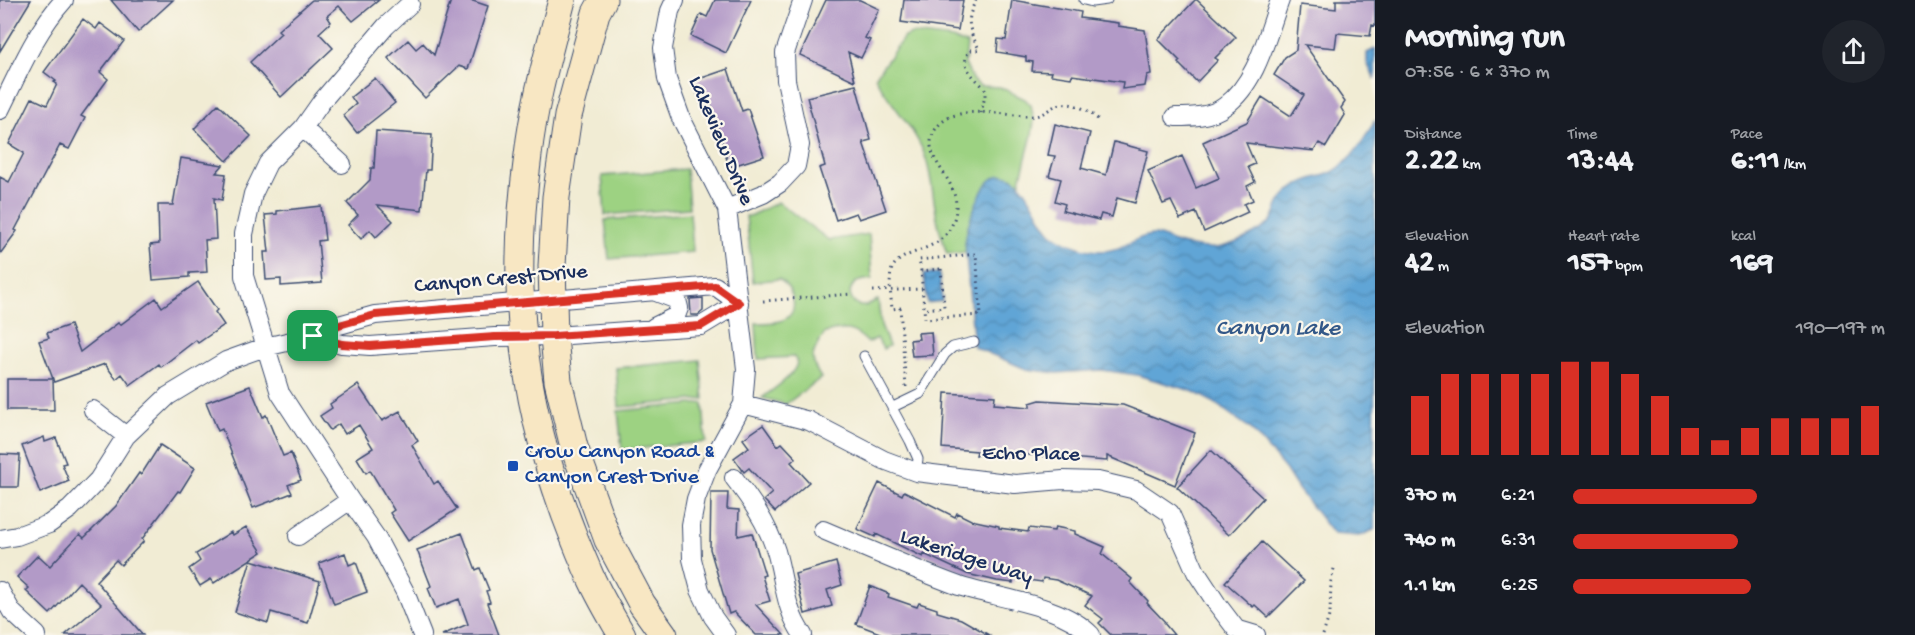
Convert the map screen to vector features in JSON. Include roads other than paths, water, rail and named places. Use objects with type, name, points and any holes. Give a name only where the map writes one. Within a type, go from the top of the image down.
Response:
[{"type":"main road","points":[[562,0],[542,76],[528,154],[521,231],[523,337],[533,403],[556,491],[588,573],[622,635]]},
{"type":"main road","points":[[603,0],[596,13],[568,116],[556,197],[552,266],[558,381],[574,447],[608,540],[642,604],[664,635]]},
{"type":"street","points":[[0,110],[30,49],[52,14],[64,0]]},
{"type":"street","name":"Lakeview Drive","points":[[675,0],[670,11],[663,48],[667,79],[681,118],[727,208],[746,369],[743,404]]},
{"type":"street","points":[[727,208],[763,194],[780,183],[795,166],[800,145],[786,80],[785,53],[803,0]]},
{"type":"street","points":[[1175,117],[1200,116],[1224,108],[1240,92],[1256,64],[1280,0]]},
{"type":"street","points":[[410,4],[386,26],[322,101],[303,128],[268,163],[253,194],[244,234],[244,276],[280,393],[381,546],[405,592],[422,635]]},
{"type":"street","points":[[303,128],[342,164]]},
{"type":"street","name":"Canyon Crest Drive","points":[[0,539],[17,536],[49,524],[70,509],[98,480],[126,435],[168,396],[226,361],[265,347],[313,336],[339,325],[375,315],[715,286],[739,303],[701,326],[370,346],[342,344],[313,336]]},
{"type":"street","points":[[648,330],[676,316],[679,308],[677,300],[653,291]]},
{"type":"street","points":[[726,635],[713,617],[700,590],[692,559],[692,525],[696,499],[707,470],[743,404]]},
{"type":"street","name":"Echo Place","points":[[743,404],[809,421],[884,460],[916,472],[1015,484],[1063,480],[1098,481],[1136,490],[1170,513],[1196,572],[1236,629],[1256,635]]},
{"type":"street","points":[[93,410],[126,435]]},
{"type":"street","points":[[734,478],[753,502],[766,526],[776,550],[790,610],[803,635]]},
{"type":"street","points":[[298,536],[350,500]]},
{"type":"street","name":"Lakeridge Way","points":[[823,530],[909,567],[962,586],[1053,611],[1085,628],[1091,635]]},
{"type":"street","points":[[0,591],[12,612],[37,635]]},
{"type":"lane","points":[[1084,0],[1092,2],[1107,0]]},
{"type":"lane","points":[[893,407],[920,394],[945,354],[953,347],[974,342]]},
{"type":"lane","points":[[864,356],[893,407],[918,459],[916,472]]},
{"type":"water","points":[[1375,49],[1375,79],[1367,63],[1367,53]]},
{"type":"water","name":"Canyon Lake","points":[[1375,120],[1374,530],[1359,536],[1333,534],[1286,470],[1251,429],[1213,402],[1192,391],[1137,375],[1102,370],[1056,373],[1026,369],[974,347],[965,243],[976,203],[994,178],[1002,175],[1011,177],[1019,183],[1048,230],[1075,246],[1107,251],[1153,235],[1183,244],[1215,248],[1237,242],[1261,230],[1271,221],[1280,202],[1291,189],[1328,174],[1342,165],[1361,143]]},
{"type":"water","points":[[939,273],[942,301],[927,303],[924,274]]},
{"type":"place","name":"Crow Canyon Road & Canyon Crest Drive","points":[[513,466]]}]
